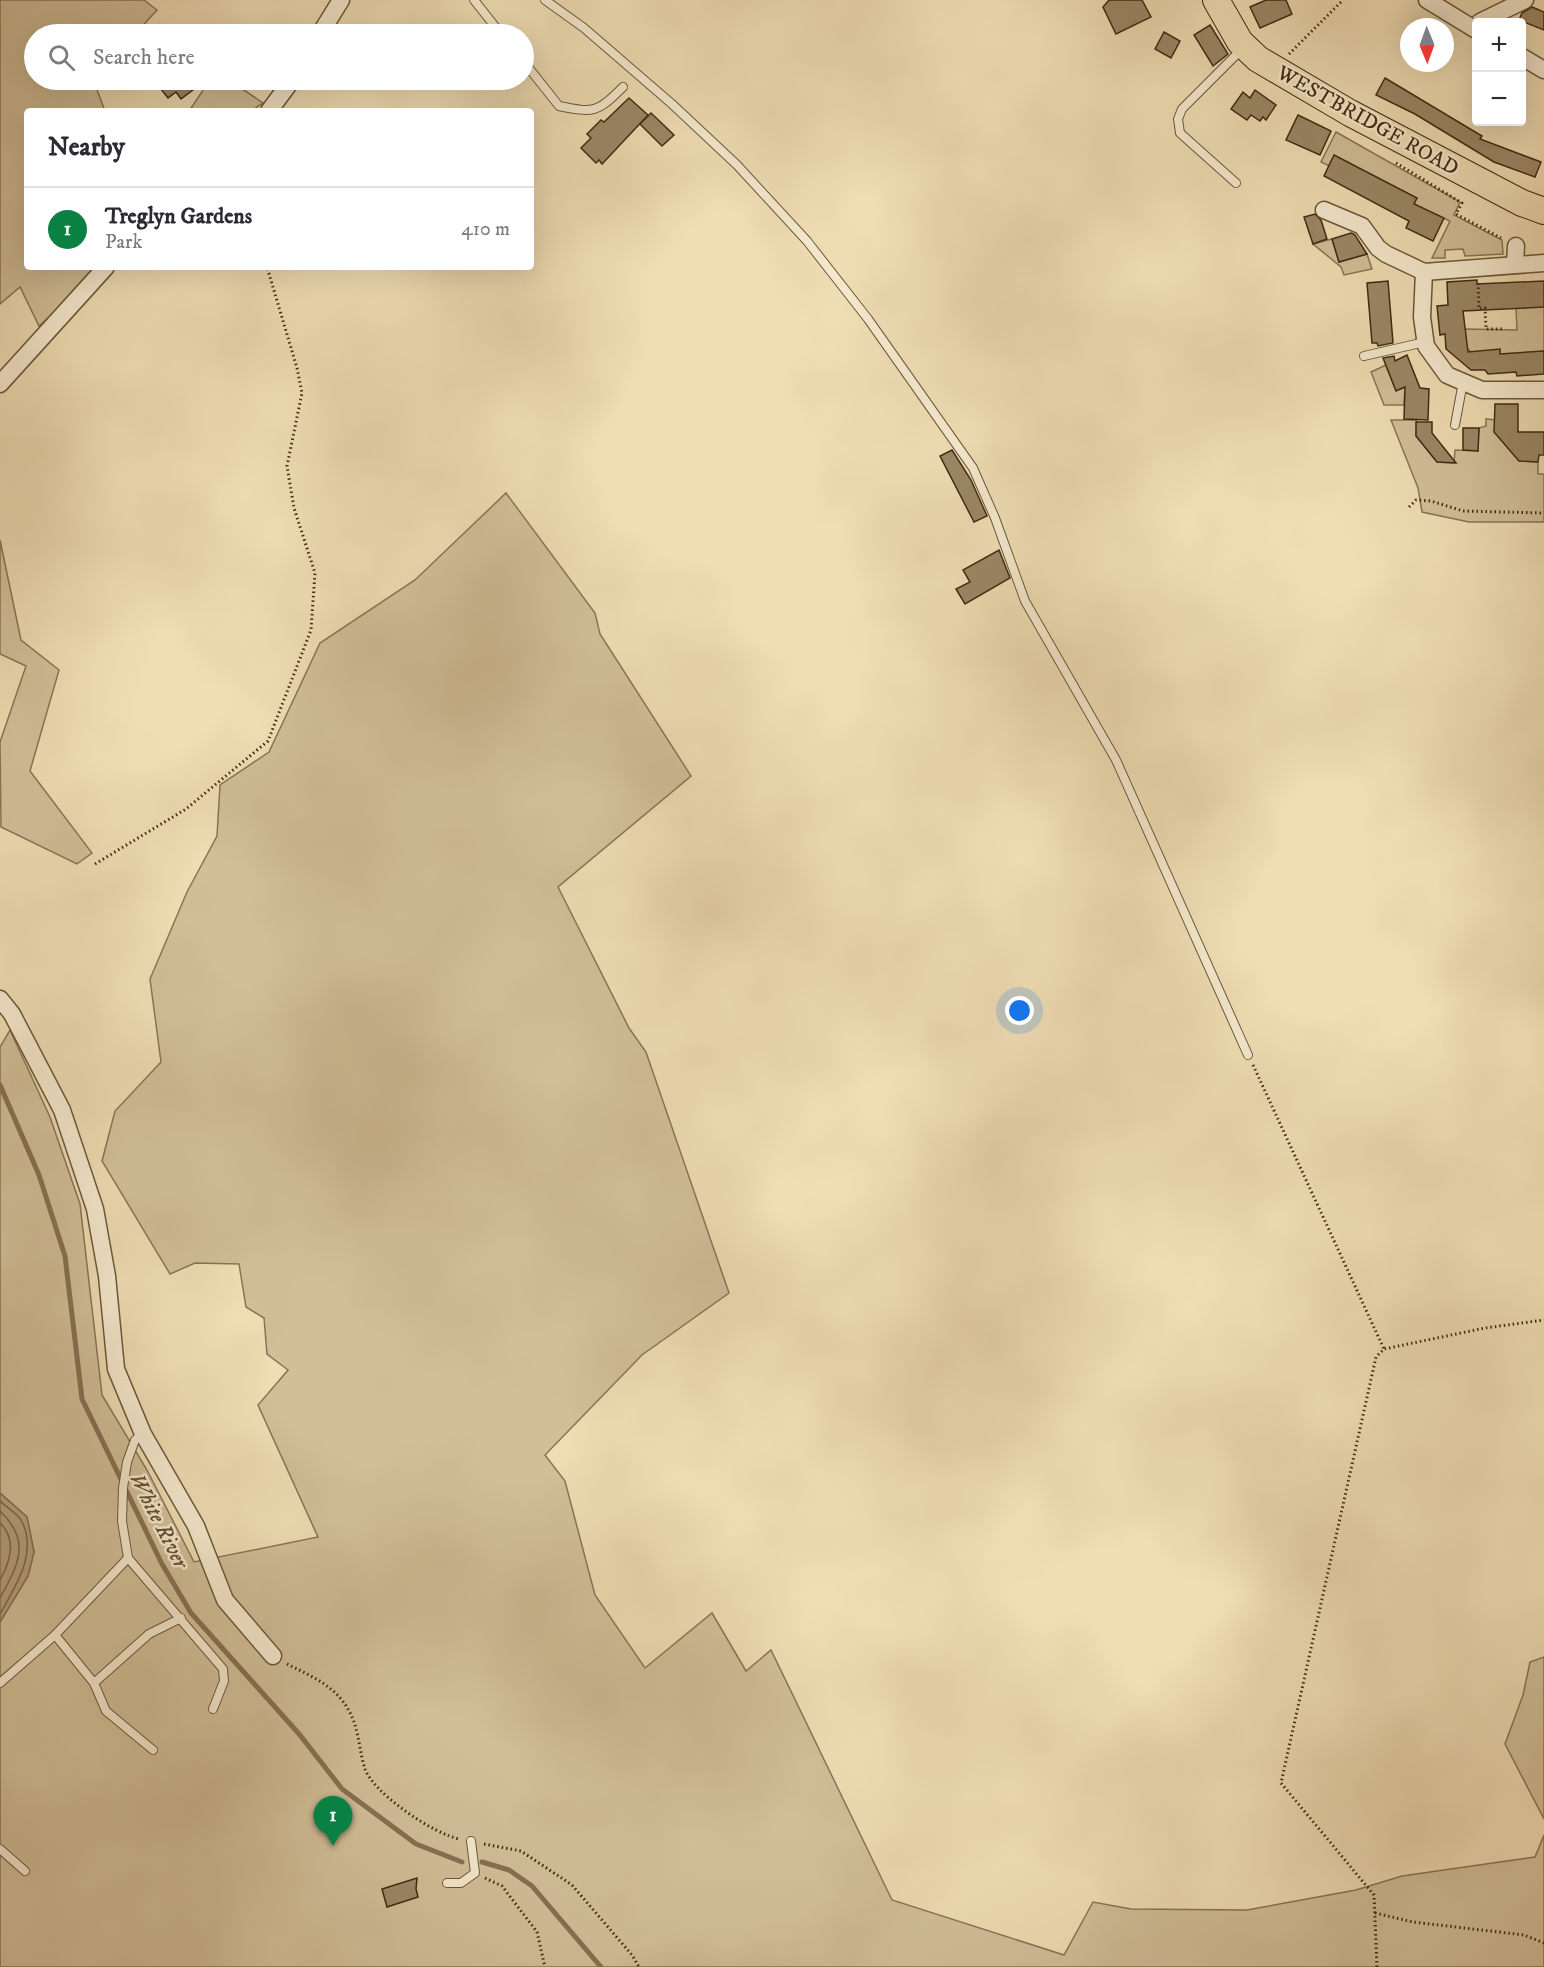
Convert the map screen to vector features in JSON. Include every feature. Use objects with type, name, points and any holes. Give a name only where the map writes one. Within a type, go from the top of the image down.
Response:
[{"type":"main road","name":"WESTBRIDGE ROAD","points":[[1216,0],[1245,46],[1258,59],[1350,113],[1522,203],[1544,210]]},
{"type":"street","points":[[326,24],[341,0]]},
{"type":"street","points":[[1428,0],[1472,24]]},
{"type":"street","points":[[1491,18],[1525,0]]},
{"type":"street","points":[[1526,60],[1544,70]]},
{"type":"street","points":[[272,108],[285,90]]},
{"type":"street","points":[[1324,210],[1362,225],[1378,248],[1424,272],[1544,262]]},
{"type":"street","points":[[1515,264],[1516,246]]},
{"type":"street","points":[[0,384],[103,270]]},
{"type":"street","points":[[1424,272],[1422,317],[1425,342],[1448,375],[1482,390],[1544,390]]},
{"type":"street","points":[[0,999],[12,1014],[62,1110],[95,1209],[107,1276],[116,1370],[143,1434],[196,1527],[225,1600],[273,1656]]},
{"type":"lane","points":[[474,0],[493,24]]},
{"type":"lane","points":[[545,0],[585,28],[672,104],[737,165],[784,216],[868,319],[967,460],[995,518],[1025,601],[1116,760],[1248,1055]]},
{"type":"lane","points":[[1236,183],[1180,133],[1178,119],[1182,109],[1245,46]]},
{"type":"lane","points":[[534,75],[559,106],[590,112],[608,102],[623,87]]},
{"type":"lane","points":[[1364,356],[1425,342]]},
{"type":"lane","points":[[1455,425],[1463,382]]},
{"type":"lane","points":[[143,1434],[135,1440],[123,1488],[122,1521],[128,1558],[223,1669],[224,1681],[213,1709]]},
{"type":"lane","points":[[0,1683],[55,1635],[128,1558]]},
{"type":"lane","points":[[94,1683],[149,1634],[181,1618]]},
{"type":"lane","points":[[55,1635],[94,1683],[106,1711],[153,1750]]},
{"type":"lane","points":[[447,1882],[461,1883],[475,1871],[471,1841]]},
{"type":"lane","points":[[0,1849],[25,1871]]},
{"type":"path","points":[[1287,56],[1343,0]]},
{"type":"path","points":[[1390,160],[1462,203],[1456,214],[1516,246]]},
{"type":"path","points":[[94,864],[186,809],[268,741],[311,630],[315,573],[294,508],[287,466],[302,393],[297,368],[268,270]]},
{"type":"path","points":[[1478,279],[1479,309],[1485,309],[1486,329],[1502,329]]},
{"type":"path","points":[[1410,507],[1416,500],[1431,501],[1463,511],[1544,513]]},
{"type":"path","points":[[1248,1055],[1384,1349]]},
{"type":"path","points":[[1377,1967],[1374,1894],[1281,1784],[1377,1357],[1384,1349],[1485,1328],[1544,1320]]},
{"type":"path","points":[[273,1656],[328,1685],[350,1711],[366,1772],[386,1795],[429,1828],[449,1837],[521,1851],[572,1885],[632,1955],[639,1967]]},
{"type":"path","points":[[475,1871],[502,1886],[537,1932],[545,1967]]},
{"type":"path","points":[[1375,1913],[1413,1922],[1524,1935],[1544,1943]]},
{"type":"shaded area","points":[[0,0],[144,0],[157,10],[144,24],[24,24],[24,90],[97,90],[104,108],[24,108],[24,270],[95,270],[77,292],[39,326],[20,287],[0,304]]},
{"type":"shaded area","points":[[203,90],[244,90],[263,103],[256,108],[191,108]]},
{"type":"shaded area","points":[[1336,132],[1460,202],[1454,215],[1502,240],[1503,254],[1465,256],[1463,249],[1445,250],[1445,258],[1432,258],[1450,221],[1414,204],[1417,198],[1334,156],[1329,166],[1321,162]]},
{"type":"shaded area","points":[[1332,239],[1339,262],[1367,254],[1372,269],[1344,275],[1341,267],[1313,244]]},
{"type":"shaded area","points":[[1544,307],[1544,351],[1500,357],[1500,350],[1473,354],[1459,340],[1464,329],[1517,330],[1516,308]]},
{"type":"shaded area","points":[[1386,365],[1396,390],[1405,387],[1404,405],[1384,405],[1371,372]]},
{"type":"shaded area","points":[[1486,419],[1497,420],[1519,461],[1538,462],[1538,474],[1544,474],[1544,522],[1469,522],[1422,512],[1418,488],[1391,420],[1417,420],[1416,436],[1437,462],[1454,463],[1455,450],[1478,451],[1479,428],[1486,426]]},
{"type":"shaded area","points":[[506,493],[595,613],[600,634],[691,776],[558,887],[629,1028],[646,1052],[729,1293],[642,1355],[545,1455],[565,1481],[595,1595],[645,1668],[712,1613],[746,1671],[771,1650],[892,1900],[1064,1955],[1093,1902],[1131,1909],[1247,1910],[1356,1890],[1402,1876],[1535,1857],[1544,1835],[1544,1967],[0,1967],[0,1622],[28,1576],[34,1552],[27,1517],[0,1493],[0,1047],[10,1030],[50,1117],[80,1204],[102,1395],[147,1470],[194,1562],[318,1537],[258,1405],[288,1370],[267,1354],[264,1318],[246,1307],[239,1264],[195,1263],[170,1274],[102,1161],[115,1111],[161,1062],[150,979],[187,892],[217,836],[220,785],[269,752],[320,643],[415,580]]},
{"type":"shaded area","points":[[0,540],[21,640],[59,670],[30,771],[92,853],[77,864],[1,827],[0,742],[26,666],[0,654]]},
{"type":"shaded area","points":[[1544,1657],[1544,1819],[1505,1744],[1523,1695],[1530,1662]]},
{"type":"water","points":[[0,1493],[27,1517],[34,1552],[28,1576],[0,1622]]},
{"type":"building","points":[[1109,0],[1142,0],[1151,17],[1116,34],[1103,7]]},
{"type":"building","points":[[1266,0],[1286,0],[1292,14],[1260,28],[1250,7]]},
{"type":"building","points":[[1532,7],[1544,12],[1544,30],[1526,23],[1526,18],[1520,18],[1522,13]]},
{"type":"building","points":[[1210,25],[1228,54],[1213,66],[1194,35]]},
{"type":"building","points":[[1164,32],[1180,41],[1171,58],[1155,49]]},
{"type":"building","points":[[1385,78],[1482,136],[1480,139],[1541,162],[1535,177],[1494,162],[1415,114],[1376,95]]},
{"type":"building","points":[[162,90],[193,90],[181,99],[176,92],[168,98]]},
{"type":"building","points":[[1255,90],[1276,105],[1266,120],[1263,117],[1260,121],[1251,115],[1247,120],[1231,109],[1243,92],[1250,98]]},
{"type":"building","points":[[629,98],[648,115],[602,164],[599,160],[596,163],[581,148],[591,138],[587,134],[601,120],[604,122]]},
{"type":"building","points":[[651,113],[674,135],[662,146],[640,124]]},
{"type":"building","points":[[1298,115],[1331,131],[1320,155],[1286,140]]},
{"type":"building","points":[[1334,155],[1417,198],[1414,204],[1444,218],[1433,241],[1406,228],[1409,221],[1324,176]]},
{"type":"building","points":[[1315,214],[1321,220],[1327,239],[1313,244],[1304,217]]},
{"type":"building","points":[[1351,233],[1355,235],[1367,254],[1339,262],[1332,239]]},
{"type":"building","points":[[1477,280],[1477,284],[1544,281],[1544,307],[1463,311],[1468,352],[1500,349],[1500,354],[1544,351],[1544,374],[1517,376],[1516,372],[1488,374],[1485,370],[1471,370],[1446,349],[1445,334],[1440,335],[1437,306],[1448,305],[1447,282]]},
{"type":"building","points":[[1388,281],[1393,343],[1378,346],[1377,343],[1372,343],[1367,283]]},
{"type":"building","points":[[1407,355],[1420,388],[1429,389],[1428,420],[1404,419],[1405,387],[1396,391],[1383,358],[1394,356],[1395,361]]},
{"type":"building","points":[[1495,404],[1518,404],[1518,432],[1544,432],[1544,455],[1539,455],[1538,462],[1519,461],[1494,432]]},
{"type":"building","points":[[1416,422],[1432,422],[1432,433],[1456,463],[1437,462],[1416,436]]},
{"type":"building","points":[[1463,428],[1479,428],[1478,451],[1463,450]]},
{"type":"building","points":[[952,450],[971,480],[987,516],[974,522],[940,456]]},
{"type":"building","points":[[999,550],[1010,578],[965,604],[956,589],[970,582],[963,570]]},
{"type":"building","points":[[417,1878],[418,1897],[387,1907],[382,1889]]},
{"type":"waterway","name":"White River","points":[[0,1085],[39,1175],[65,1256],[82,1399],[162,1564],[191,1613],[300,1735],[342,1789],[416,1844],[462,1862]]},
{"type":"waterway","name":"White River","points":[[482,1862],[509,1870],[532,1886],[601,1967]]},
{"type":"place","name":"Treglyn Gardens","points":[[333,1846]]}]
